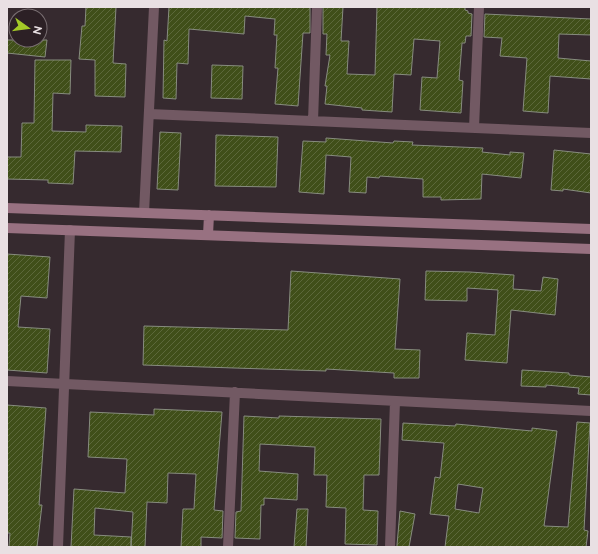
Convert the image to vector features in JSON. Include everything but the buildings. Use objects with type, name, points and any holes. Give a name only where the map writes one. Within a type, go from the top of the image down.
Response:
[{"type":"main road","points":[[7,208],[591,229]]},
{"type":"main road","points":[[208,235],[209,215]]},
{"type":"main road","points":[[7,228],[591,249]]},
{"type":"street","points":[[144,213],[154,7]]},
{"type":"street","points":[[313,121],[318,7]]},
{"type":"street","points":[[474,128],[479,7]]},
{"type":"street","points":[[149,114],[591,133]]},
{"type":"street","points":[[58,547],[70,230]]},
{"type":"street","points":[[7,381],[591,410]]},
{"type":"street","points":[[228,547],[235,392]]},
{"type":"street","points":[[390,547],[395,400]]}]
